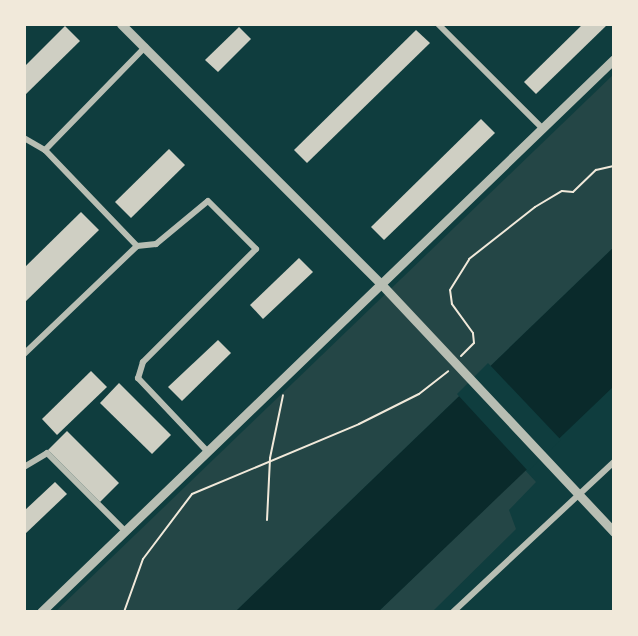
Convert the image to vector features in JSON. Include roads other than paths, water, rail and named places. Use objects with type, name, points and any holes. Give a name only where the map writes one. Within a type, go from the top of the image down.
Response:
[{"type":"street","points":[[121,24],[382,285],[614,532]]},
{"type":"street","points":[[438,24],[542,128]]},
{"type":"street","points":[[45,150],[145,47]]},
{"type":"street","points":[[41,612],[614,59]]},
{"type":"street","points":[[24,138],[45,150],[137,246]]},
{"type":"street","points":[[24,354],[137,246],[156,244],[208,201],[256,249],[142,362],[138,378],[208,452]]},
{"type":"street","points":[[24,467],[39,453],[47,453],[124,530]]},
{"type":"street","points":[[453,612],[614,462]]}]
